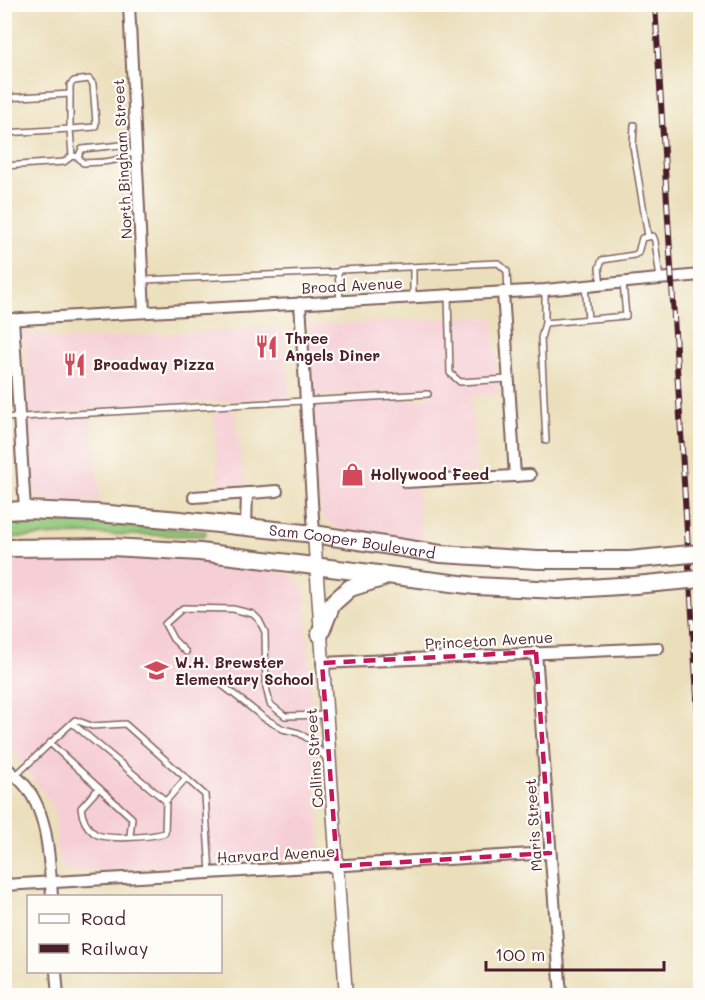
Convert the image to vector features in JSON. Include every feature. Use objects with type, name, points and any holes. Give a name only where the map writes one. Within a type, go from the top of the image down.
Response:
[{"type":"main road","name":"Sam Cooper Boulevard","points":[[4,511],[97,513],[314,534],[441,554],[538,560],[630,560],[700,553]]},
{"type":"main road","name":"Sam Cooper Boulevard","points":[[4,548],[123,547],[200,552],[476,586],[558,590],[700,579]]},
{"type":"main road","points":[[320,634],[332,604],[350,588],[392,576]]},
{"type":"street","name":"North Bingham Street","points":[[129,4],[133,153],[144,312]]},
{"type":"street","name":"Broad Avenue","points":[[9,319],[545,290],[700,275]]},
{"type":"street","points":[[506,292],[508,379],[515,476]]},
{"type":"street","name":"Collins Street","points":[[300,303],[320,634],[346,996]]},
{"type":"street","points":[[9,319],[25,510]]},
{"type":"street","points":[[406,482],[530,476]]},
{"type":"street","points":[[195,497],[277,491]]},
{"type":"street","points":[[246,527],[247,493]]},
{"type":"street","name":"Princeton Avenue","points":[[322,663],[658,648]]},
{"type":"street","name":"Maris Street","points":[[536,652],[561,996]]},
{"type":"street","points":[[4,766],[23,783],[40,812],[52,895]]},
{"type":"street","name":"Harvard Avenue","points":[[4,885],[550,853]]},
{"type":"street","points":[[56,973],[58,996]]},
{"type":"lane","points":[[4,133],[70,129],[95,127],[93,84],[89,79],[74,81],[70,85],[70,129],[75,157],[83,163],[121,159],[133,153]]},
{"type":"lane","points":[[4,98],[70,94]]},
{"type":"lane","points":[[634,125],[633,146],[648,236]]},
{"type":"lane","points":[[4,166],[64,162],[75,157],[82,149],[105,146],[121,146],[133,153]]},
{"type":"lane","points":[[105,146],[107,161]]},
{"type":"lane","points":[[601,285],[598,268],[602,260],[638,253],[642,238],[648,236],[653,236],[655,241],[660,280]]},
{"type":"lane","points":[[143,280],[498,263],[507,271],[506,292]]},
{"type":"lane","points":[[413,268],[413,297]]},
{"type":"lane","points":[[338,272],[340,301]]},
{"type":"lane","points":[[544,323],[626,316],[623,283]]},
{"type":"lane","points":[[585,286],[588,319]]},
{"type":"lane","points":[[545,290],[541,338],[546,441]]},
{"type":"lane","points":[[448,294],[450,373],[460,382],[508,379]]},
{"type":"lane","points":[[4,418],[428,394]]},
{"type":"lane","points":[[186,652],[173,639],[165,624],[183,608],[233,609],[253,615],[259,620],[265,632],[266,687],[270,704],[285,716],[326,715]]},
{"type":"lane","points":[[220,684],[264,718],[310,740],[330,761]]},
{"type":"lane","points":[[15,776],[75,720],[92,726],[124,724],[205,795],[210,873]]},
{"type":"lane","points":[[72,723],[166,801]]},
{"type":"lane","points":[[50,743],[132,818],[130,836]]},
{"type":"lane","points":[[99,788],[81,808],[82,818],[94,834],[105,837],[165,833],[166,801],[186,778]]},
{"type":"highlighted area","points":[[536,652],[550,853],[337,866],[322,663]]},
{"type":"shaded area","points":[[493,317],[499,394],[471,396],[476,472],[416,474],[422,542],[341,530],[323,519],[316,490],[311,405],[428,399],[428,391],[310,396],[308,331],[310,325]]},
{"type":"shaded area","points":[[281,327],[286,336],[290,397],[29,414],[25,344],[19,336],[20,333],[39,333],[59,340]]},
{"type":"shaded area","points":[[234,408],[245,483],[219,485],[213,410]]},
{"type":"shaded area","points":[[92,417],[100,502],[57,502],[38,498],[30,483],[27,422]]},
{"type":"shaded area","name":"W.H. Brewster Elementary School","points":[[80,555],[166,557],[266,568],[289,574],[303,587],[306,598],[314,766],[321,854],[315,857],[77,871],[65,869],[59,860],[56,846],[56,821],[48,799],[5,744],[4,558]]},
{"type":"green space","points":[[51,521],[206,531],[205,536],[79,534],[5,538],[5,522]]},
{"type":"railway","points":[[655,4],[700,746]]},
{"type":"place","name":"Three Angels Diner","points":[[267,347]]},
{"type":"place","name":"Broadway Pizza","points":[[75,364]]},
{"type":"place","name":"Hollywood Feed","points":[[352,474]]},
{"type":"place","name":"W.H. Brewster Elementary School","points":[[157,671]]}]
